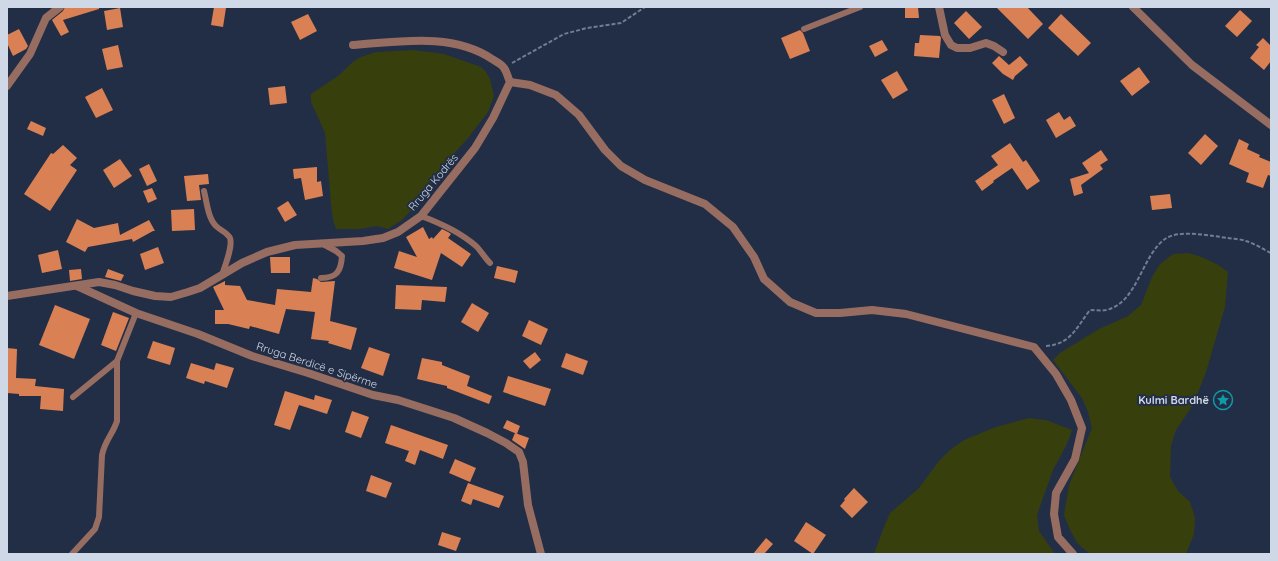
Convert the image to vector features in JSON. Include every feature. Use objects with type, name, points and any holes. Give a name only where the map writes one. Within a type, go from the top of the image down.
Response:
[{"type":"street","points":[[7,86],[30,54],[46,18],[60,7]]},
{"type":"street","points":[[938,7],[945,35],[951,45],[957,48],[970,48],[986,43],[1003,52]]},
{"type":"street","points":[[1133,7],[1192,65],[1271,125]]},
{"type":"street","points":[[353,45],[418,41],[456,43],[485,54],[504,67],[510,82],[530,86],[556,95],[579,115],[605,150],[621,166],[645,180],[705,204],[733,227],[754,257],[764,279],[790,302],[816,313],[840,313],[872,310],[906,314],[1034,347],[1056,374],[1071,400],[1082,428],[1075,459],[1056,493],[1054,514],[1058,537],[1073,554]]},
{"type":"street","name":"Rruga Kodrës","points":[[77,286],[99,282],[155,296],[171,297],[200,288],[242,263],[267,252],[294,245],[383,238],[398,232],[421,216],[476,148],[493,118],[510,82]]},
{"type":"street","points":[[7,296],[77,286]]},
{"type":"street","name":"Rruga Berdicë e Sipërme","points":[[77,286],[136,313],[198,334],[252,356],[373,395],[398,400],[454,418],[506,443],[519,452],[523,462],[528,505],[541,554]]},
{"type":"lane","points":[[804,29],[860,7]]},
{"type":"lane","points":[[204,191],[210,218],[216,227],[226,232],[230,239],[230,249],[222,275]]},
{"type":"lane","points":[[421,216],[456,232],[476,246],[490,263]]},
{"type":"lane","points":[[321,243],[342,256],[341,265],[336,274],[330,278],[321,278]]},
{"type":"lane","points":[[72,554],[95,529],[99,517],[102,454],[104,445],[114,430],[117,421],[117,361],[136,313]]},
{"type":"lane","points":[[73,396],[117,361]]},
{"type":"path","points":[[504,67],[564,34],[587,28],[621,23],[645,7]]},
{"type":"path","points":[[1034,347],[1056,345],[1071,336],[1090,310],[1106,310],[1121,302],[1140,277],[1146,262],[1154,249],[1166,238],[1181,234],[1197,234],[1245,240],[1271,253]]},
{"type":"green space","points":[[413,50],[444,54],[481,67],[490,79],[494,96],[488,112],[468,138],[441,168],[425,196],[402,220],[388,229],[377,226],[360,229],[336,229],[331,204],[325,133],[311,102],[311,94],[338,76],[354,61],[361,57],[376,52]]},
{"type":"green space","points":[[1188,253],[1209,260],[1228,272],[1225,307],[1206,372],[1194,403],[1176,430],[1171,446],[1170,477],[1178,491],[1190,502],[1195,518],[1194,534],[1186,554],[1090,554],[1078,544],[1064,515],[1069,485],[1092,428],[1088,412],[1082,398],[1053,360],[1060,353],[1099,329],[1128,316],[1141,305],[1152,277],[1160,264],[1173,254]]},
{"type":"green space","points":[[1029,418],[1046,420],[1072,430],[1067,444],[1053,470],[1037,515],[1039,531],[1055,554],[874,554],[890,513],[918,489],[939,461],[950,450],[964,440],[996,427]]},
{"type":"building","points":[[65,7],[99,7],[99,9],[63,20],[69,32],[61,36],[52,20],[63,11]]},
{"type":"building","points":[[214,7],[226,8],[223,27],[211,25]]},
{"type":"building","points":[[905,7],[918,7],[919,18],[905,18]]},
{"type":"building","points":[[996,7],[1027,7],[1043,24],[1028,39]]},
{"type":"building","points":[[120,8],[123,27],[107,30],[104,11]]},
{"type":"building","points":[[1240,10],[1252,21],[1237,37],[1225,26]]},
{"type":"building","points":[[966,11],[982,27],[969,39],[954,23]]},
{"type":"building","points":[[308,14],[317,31],[300,40],[291,22]]},
{"type":"building","points":[[1061,14],[1091,43],[1078,56],[1048,28]]},
{"type":"building","points":[[19,29],[28,46],[26,49],[13,56],[7,43],[7,35]]},
{"type":"building","points":[[800,30],[803,33],[810,51],[790,59],[781,38]]},
{"type":"building","points":[[920,35],[940,36],[939,58],[914,56],[915,43],[919,43]]},
{"type":"building","points":[[1263,38],[1271,46],[1271,61],[1264,70],[1250,58],[1259,47],[1256,45]]},
{"type":"building","points":[[882,40],[888,50],[875,57],[869,46]]},
{"type":"building","points":[[118,45],[123,67],[107,70],[102,49]]},
{"type":"building","points":[[999,56],[1009,65],[1020,56],[1028,65],[1015,76],[1013,80],[1003,74],[992,63]]},
{"type":"building","points":[[1139,67],[1150,82],[1132,96],[1120,81]]},
{"type":"building","points":[[897,71],[908,90],[893,99],[881,80]]},
{"type":"building","points":[[285,86],[287,103],[270,105],[268,88]]},
{"type":"building","points":[[102,88],[113,110],[96,118],[85,97]]},
{"type":"building","points":[[1004,94],[1015,118],[1004,124],[992,100]]},
{"type":"building","points":[[1059,112],[1064,120],[1070,116],[1076,126],[1056,138],[1046,120]]},
{"type":"building","points":[[31,121],[46,128],[43,136],[27,129]]},
{"type":"building","points":[[1205,134],[1218,146],[1201,165],[1188,153]]},
{"type":"building","points":[[1239,139],[1249,144],[1247,149],[1260,155],[1259,157],[1271,162],[1271,176],[1268,175],[1263,188],[1246,182],[1249,173],[1229,164]]},
{"type":"building","points":[[1010,143],[1023,162],[1026,160],[1040,181],[1027,190],[1012,168],[993,181],[994,182],[982,191],[975,181],[998,165],[991,156]]},
{"type":"building","points":[[63,145],[77,158],[70,165],[77,170],[50,211],[24,194],[51,153],[53,154]]},
{"type":"building","points":[[1101,150],[1108,160],[1100,165],[1103,169],[1081,185],[1083,193],[1074,196],[1070,179],[1089,173],[1082,163]]},
{"type":"building","points":[[120,159],[132,176],[114,188],[103,170]]},
{"type":"building","points":[[149,164],[157,181],[147,186],[139,169]]},
{"type":"building","points":[[317,167],[317,182],[321,181],[323,196],[305,200],[301,178],[294,179],[293,169]]},
{"type":"building","points":[[208,174],[209,184],[199,185],[201,200],[187,201],[184,176]]},
{"type":"building","points":[[152,188],[157,199],[148,203],[143,191]]},
{"type":"building","points":[[1170,194],[1172,208],[1152,210],[1150,196]]},
{"type":"building","points":[[288,201],[297,215],[285,222],[277,208]]},
{"type":"building","points":[[194,209],[195,230],[172,231],[171,210]]},
{"type":"building","points":[[77,219],[94,228],[118,223],[120,235],[149,220],[155,231],[133,242],[132,239],[88,247],[85,252],[66,242]]},
{"type":"building","points":[[423,227],[429,239],[432,237],[433,239],[442,229],[448,232],[451,234],[448,238],[471,254],[462,267],[441,253],[432,280],[394,268],[399,251],[417,257],[406,237]]},
{"type":"building","points":[[158,247],[164,263],[145,270],[140,254]]},
{"type":"building","points":[[58,250],[62,269],[42,273],[38,255]]},
{"type":"building","points":[[270,257],[290,257],[290,273],[271,273]]},
{"type":"building","points":[[497,266],[518,271],[515,283],[494,278]]},
{"type":"building","points":[[81,269],[82,279],[70,281],[69,270]]},
{"type":"building","points":[[108,269],[124,275],[121,281],[105,277]]},
{"type":"building","points":[[313,278],[321,282],[335,281],[330,321],[357,328],[351,350],[328,343],[329,341],[311,339],[315,312],[286,309],[279,334],[250,326],[249,329],[228,324],[215,324],[215,310],[224,310],[213,287],[225,281],[225,285],[240,286],[247,300],[275,305],[277,289],[311,292]]},
{"type":"building","points":[[396,285],[447,287],[445,302],[422,300],[421,310],[395,309]]},
{"type":"building","points":[[472,303],[489,313],[478,332],[461,322]]},
{"type":"building","points":[[55,305],[90,319],[74,359],[39,345]]},
{"type":"building","points":[[113,312],[129,318],[116,351],[101,345]]},
{"type":"building","points":[[529,320],[548,329],[541,345],[522,336]]},
{"type":"building","points":[[153,341],[175,348],[170,365],[147,358]]},
{"type":"building","points":[[369,347],[390,354],[383,376],[361,368]]},
{"type":"building","points":[[7,348],[17,349],[16,378],[36,379],[35,386],[64,389],[63,411],[40,409],[41,396],[19,396],[19,394],[7,393]]},
{"type":"building","points":[[535,352],[541,360],[530,369],[523,361]]},
{"type":"building","points":[[566,353],[588,361],[583,375],[561,367]]},
{"type":"building","points":[[422,358],[442,362],[442,365],[470,376],[467,386],[492,396],[489,404],[447,388],[447,386],[417,379]]},
{"type":"building","points":[[191,363],[214,370],[216,363],[234,368],[227,388],[205,381],[204,384],[186,378]]},
{"type":"building","points":[[508,376],[551,389],[545,406],[503,392]]},
{"type":"building","points":[[285,391],[314,400],[315,395],[332,400],[327,414],[299,405],[290,430],[274,425]]},
{"type":"building","points":[[352,411],[369,417],[361,438],[345,432]]},
{"type":"building","points":[[507,420],[520,426],[517,434],[503,428]]},
{"type":"building","points":[[391,425],[448,445],[443,459],[420,450],[415,465],[405,461],[409,451],[385,443]]},
{"type":"building","points":[[515,433],[529,438],[525,449],[512,440]]},
{"type":"building","points":[[455,459],[476,468],[470,482],[449,473]]},
{"type":"building","points":[[371,475],[392,483],[386,498],[366,491]]},
{"type":"building","points":[[468,483],[504,496],[499,508],[473,499],[471,505],[461,501]]},
{"type":"building","points":[[854,488],[868,502],[852,518],[840,506]]},
{"type":"building","points":[[806,522],[826,535],[813,554],[794,541]]},
{"type":"building","points":[[442,532],[461,538],[456,551],[438,545]]},
{"type":"building","points":[[766,538],[773,544],[764,554],[753,554]]},
{"type":"place","name":"Kulmi Bardhë","points":[[1223,400]]}]
